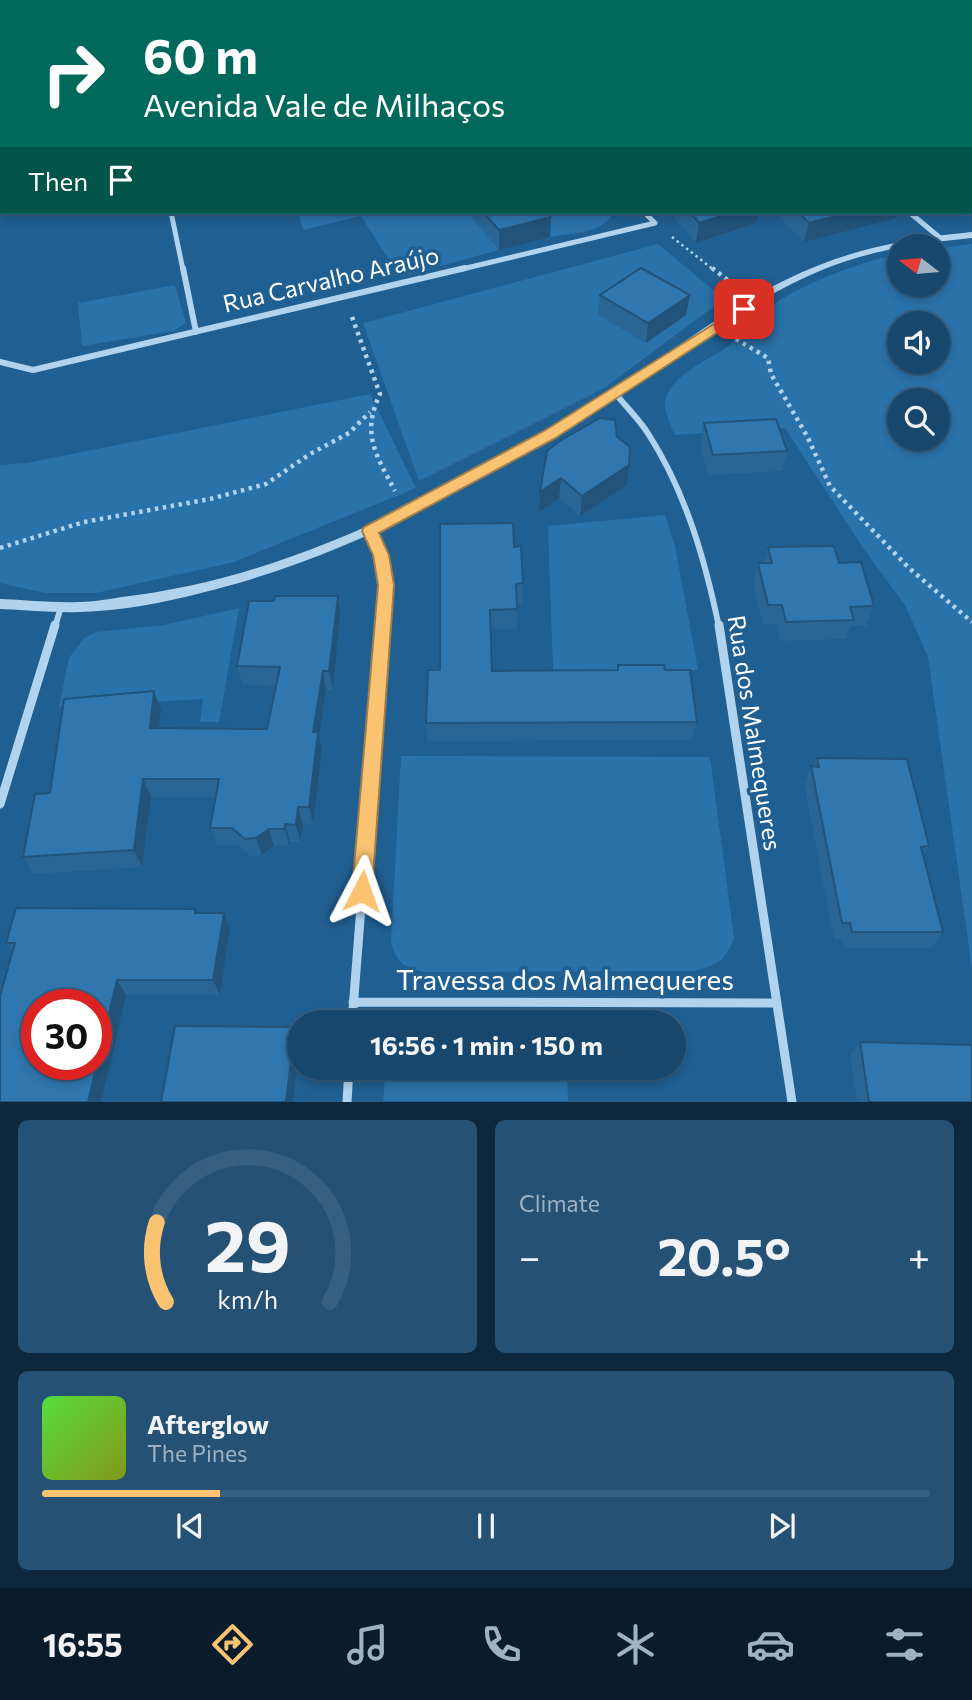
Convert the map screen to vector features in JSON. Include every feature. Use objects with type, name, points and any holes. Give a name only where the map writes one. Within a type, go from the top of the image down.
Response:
[{"type":"street","points":[[171,214],[196,332]]},
{"type":"street","points":[[646,214],[655,223]]},
{"type":"street","points":[[911,214],[935,234]]},
{"type":"street","name":"Rua Carvalho Araújo","points":[[0,362],[33,370],[655,223]]},
{"type":"street","points":[[950,236],[972,235]]},
{"type":"street","points":[[0,604],[61,607],[130,602],[199,590],[294,561],[370,531],[549,435],[797,278],[844,258],[887,247]]},
{"type":"street","name":"Rua dos Malmequeres","points":[[615,393],[634,411],[661,455],[690,516],[710,587],[726,664],[792,1101]]},
{"type":"street","points":[[353,1010],[386,585],[381,555],[370,531]]},
{"type":"street","points":[[0,804],[61,607]]},
{"type":"street","name":"Travessa dos Malmequeres","points":[[353,1002],[777,1003]]},
{"type":"street","points":[[347,1101],[348,1080]]},
{"type":"path","points":[[655,223],[756,302]]},
{"type":"path","points":[[0,548],[43,532],[112,516],[216,498],[267,484],[288,472],[309,454],[342,439],[358,428],[380,394],[344,297]]},
{"type":"path","points":[[716,327],[768,358],[771,374],[807,436],[830,486],[909,568],[972,622]]},
{"type":"path","points":[[370,412],[368,430],[379,459],[400,501],[409,512]]},
{"type":"shaded area","points":[[299,214],[471,214],[499,250],[400,277],[361,216],[303,230]]},
{"type":"shaded area","points":[[530,214],[613,214],[595,229],[550,237]]},
{"type":"shaded area","points":[[658,244],[724,299],[603,389],[419,481],[363,323]]},
{"type":"shaded area","points":[[972,244],[972,969],[928,657],[905,605],[863,548],[785,428],[675,435],[665,404],[667,394],[680,378],[727,347],[748,323],[764,310],[820,280],[887,257],[887,298],[950,298],[950,247]]},
{"type":"shaded area","points":[[175,285],[186,323],[173,331],[82,346],[78,303]]},
{"type":"shaded area","points":[[370,394],[416,488],[234,562],[96,593],[45,593],[0,583],[0,465],[27,463]]},
{"type":"shaded area","points":[[665,515],[675,546],[698,670],[553,671],[548,526]]},
{"type":"shaded area","points":[[239,608],[219,722],[200,722],[203,699],[59,707],[69,658],[84,638],[96,632],[164,625]]},
{"type":"shaded area","points":[[401,756],[710,757],[734,938],[724,957],[715,964],[694,971],[424,972],[406,966],[396,956],[391,943]]},
{"type":"shaded area","points":[[385,1080],[567,1080],[568,1101],[383,1101]]},
{"type":"building","points":[[485,214],[548,214],[551,217],[499,230]]},
{"type":"building","points":[[692,214],[727,214],[699,223]]},
{"type":"building","points":[[800,214],[843,214],[809,223]]},
{"type":"building","points":[[641,268],[690,295],[648,323],[600,295]]},
{"type":"building","points":[[600,418],[615,420],[617,437],[630,447],[629,465],[582,496],[561,478],[540,492],[547,451]]},
{"type":"building","points":[[776,419],[787,451],[713,455],[704,423]]},
{"type":"building","points":[[513,523],[514,547],[521,546],[523,583],[516,584],[517,609],[490,610],[492,671],[618,670],[618,665],[664,665],[665,670],[690,670],[697,722],[426,723],[428,670],[440,670],[440,524]]},
{"type":"building","points":[[834,546],[839,563],[861,562],[874,606],[850,607],[854,620],[786,622],[782,605],[768,605],[758,563],[772,563],[768,547]]},
{"type":"building","points":[[275,596],[338,596],[329,671],[323,671],[313,732],[318,732],[309,807],[298,807],[296,825],[285,824],[285,829],[269,829],[256,838],[245,839],[232,828],[210,828],[219,779],[143,779],[134,850],[23,857],[35,794],[50,793],[64,699],[154,691],[150,728],[267,729],[280,667],[237,666],[249,601],[274,601]]},
{"type":"building","points":[[817,758],[907,759],[929,846],[921,847],[943,932],[852,932],[850,923],[842,923],[811,766],[819,767]]},
{"type":"building","points":[[16,908],[195,909],[195,913],[224,913],[213,980],[117,980],[112,1001],[112,989],[21,989],[21,1080],[93,1080],[88,1102],[0,1102],[0,996],[15,943],[6,943]]},
{"type":"building","points":[[175,1026],[287,1027],[289,1080],[286,1102],[161,1102]]},
{"type":"building","points":[[860,1042],[972,1045],[972,1102],[869,1102]]},
{"type":"route","points":[[362,891],[386,585],[381,555],[370,531],[549,435],[744,309]]}]
